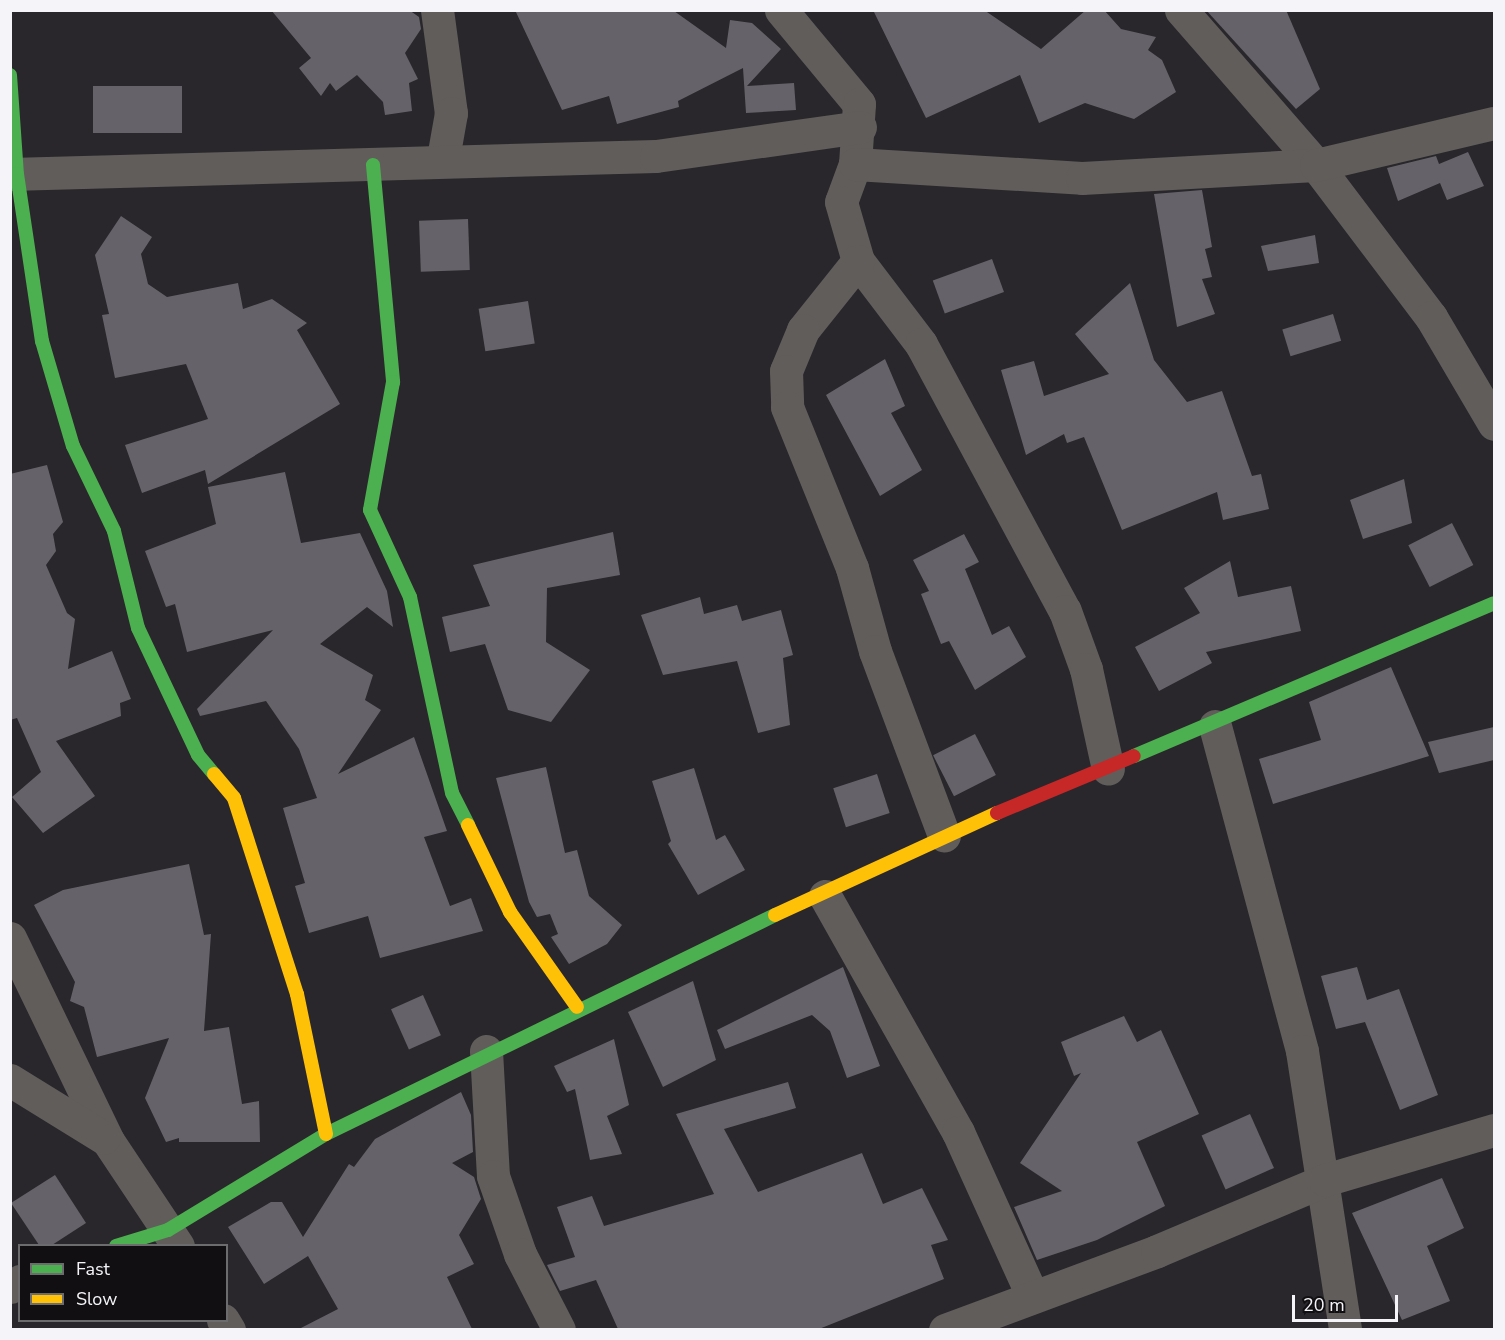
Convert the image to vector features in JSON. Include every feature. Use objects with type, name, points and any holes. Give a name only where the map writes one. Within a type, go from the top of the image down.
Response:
[{"type":"street","points":[[437,10],[451,113],[443,158]]},
{"type":"street","points":[[781,10],[859,104],[860,127],[855,164],[841,202],[858,261],[921,344],[1065,611],[1086,669],[1108,769]]},
{"type":"street","points":[[1181,10],[1316,165],[1431,317],[1494,424]]},
{"type":"street","points":[[10,75],[14,174],[42,340],[73,446],[114,531],[138,628],[198,755],[234,798],[297,994],[326,1134]]},
{"type":"street","points":[[855,164],[1082,178],[1316,165],[1494,123]]},
{"type":"street","points":[[14,174],[373,165],[443,158],[656,156],[860,127]]},
{"type":"street","points":[[373,165],[393,382],[370,510],[410,597],[452,793],[510,912],[577,1006]]},
{"type":"street","points":[[858,261],[803,330],[786,372],[787,406],[852,568],[876,651],[944,836]]},
{"type":"street","points":[[124,1244],[173,1238],[326,1134],[577,1006],[733,931],[825,896],[944,836],[1215,726],[1494,603]]},
{"type":"street","points":[[1215,726],[1302,1051],[1325,1180],[1345,1329]]},
{"type":"street","points":[[825,896],[958,1132],[1033,1297]]},
{"type":"street","points":[[10,938],[108,1141],[173,1238]]},
{"type":"street","points":[[486,1052],[493,1176],[520,1254],[559,1329]]},
{"type":"street","points":[[10,1080],[108,1141]]},
{"type":"street","points":[[964,1326],[1325,1180],[1494,1130]]},
{"type":"building","points":[[271,10],[409,10],[419,17],[421,29],[405,53],[418,79],[409,83],[412,111],[385,115],[383,102],[357,75],[336,91],[330,83],[321,96],[299,68],[311,58]]},
{"type":"building","points":[[515,10],[674,11],[726,48],[730,20],[752,23],[781,49],[747,86],[794,83],[796,110],[746,113],[743,68],[678,101],[679,107],[617,124],[609,96],[562,110]]},
{"type":"building","points":[[873,10],[984,10],[1041,49],[1086,10],[1104,10],[1121,29],[1156,37],[1148,50],[1162,60],[1176,92],[1134,119],[1085,103],[1039,123],[1020,75],[926,118]]},
{"type":"building","points":[[1206,10],[1286,10],[1320,89],[1296,109]]},
{"type":"building","points":[[93,86],[182,86],[182,133],[93,133]]},
{"type":"building","points":[[1468,152],[1484,186],[1447,200],[1440,183],[1398,201],[1387,168],[1436,156],[1439,164]]},
{"type":"building","points":[[1202,190],[1212,247],[1205,249],[1212,277],[1202,279],[1215,314],[1177,327],[1154,194]]},
{"type":"building","points":[[121,216],[152,237],[141,254],[148,284],[167,297],[238,283],[243,309],[272,299],[307,323],[297,330],[340,404],[208,484],[205,470],[142,493],[125,445],[208,419],[186,364],[115,378],[102,315],[109,314],[95,255]]},
{"type":"building","points":[[468,219],[470,270],[421,272],[419,221]]},
{"type":"building","points":[[1315,235],[1319,263],[1268,271],[1261,246]]},
{"type":"building","points":[[992,259],[1004,292],[945,313],[933,281]]},
{"type":"building","points":[[1130,283],[1154,360],[1187,402],[1222,391],[1252,476],[1261,474],[1269,509],[1223,520],[1217,492],[1122,530],[1084,437],[1067,443],[1064,434],[1026,455],[1001,370],[1034,361],[1044,396],[1109,374],[1075,334]]},
{"type":"building","points":[[528,301],[535,343],[485,351],[479,309]]},
{"type":"building","points":[[1333,314],[1341,341],[1291,356],[1282,329]]},
{"type":"building","points":[[885,359],[905,406],[891,413],[922,470],[880,496],[826,395]]},
{"type":"building","points":[[47,465],[63,522],[53,534],[56,551],[46,565],[67,613],[75,619],[68,669],[112,651],[131,699],[120,703],[121,716],[56,741],[95,796],[43,833],[12,797],[41,772],[17,718],[10,720],[10,474]]},
{"type":"building","points":[[285,472],[301,543],[360,533],[387,591],[393,627],[367,607],[320,644],[373,675],[365,700],[381,710],[338,774],[414,737],[447,831],[424,837],[450,906],[471,898],[483,931],[380,958],[368,916],[309,933],[295,886],[305,883],[283,808],[317,798],[299,749],[266,701],[200,716],[197,709],[273,630],[187,652],[175,604],[166,607],[145,551],[216,524],[208,487]]},
{"type":"building","points":[[1404,479],[1412,523],[1363,539],[1350,500]]},
{"type":"building","points":[[1452,523],[1473,565],[1430,587],[1408,545]]},
{"type":"building","points":[[613,532],[620,575],[547,588],[546,642],[590,670],[551,722],[508,710],[485,644],[450,652],[442,617],[490,606],[473,565]]},
{"type":"building","points":[[964,534],[979,562],[965,569],[992,635],[1009,626],[1026,657],[975,690],[949,641],[941,644],[921,594],[929,591],[913,560]]},
{"type":"building","points":[[1230,561],[1238,597],[1291,586],[1301,631],[1206,652],[1212,663],[1159,691],[1135,647],[1200,613],[1184,588]]},
{"type":"building","points":[[700,597],[704,614],[737,605],[742,621],[781,610],[793,655],[783,658],[790,725],[758,733],[737,661],[663,675],[641,615]]},
{"type":"building","points":[[1391,667],[1429,756],[1273,804],[1259,759],[1321,740],[1309,702]]},
{"type":"building","points":[[1494,727],[1494,760],[1439,773],[1428,742]]},
{"type":"building","points":[[975,734],[996,775],[954,796],[933,755]]},
{"type":"building","points":[[546,767],[565,853],[577,850],[589,896],[622,925],[607,944],[569,964],[551,937],[558,934],[550,914],[537,917],[529,902],[496,778]]},
{"type":"building","points":[[694,768],[716,840],[725,835],[745,870],[698,895],[668,844],[671,841],[652,781]]},
{"type":"building","points":[[877,774],[890,813],[846,827],[833,788]]},
{"type":"building","points":[[189,864],[204,935],[211,934],[204,1031],[229,1027],[242,1104],[259,1101],[260,1142],[179,1142],[179,1138],[166,1142],[145,1098],[169,1038],[97,1057],[84,1007],[70,1001],[75,982],[34,905],[63,890]]},
{"type":"building","points":[[843,967],[880,1066],[847,1078],[830,1031],[812,1015],[725,1049],[717,1030]]},
{"type":"building","points":[[1357,967],[1367,1000],[1399,989],[1438,1095],[1400,1110],[1365,1022],[1336,1029],[1321,976]]},
{"type":"building","points":[[693,981],[716,1060],[663,1087],[628,1012]]},
{"type":"building","points":[[423,995],[441,1035],[409,1049],[391,1009]]},
{"type":"building","points":[[1124,1016],[1137,1042],[1161,1030],[1199,1114],[1137,1142],[1165,1206],[1097,1240],[1037,1260],[1014,1207],[1062,1191],[1020,1163],[1081,1073],[1074,1076],[1061,1042]]},
{"type":"building","points":[[614,1039],[629,1105],[607,1116],[622,1154],[590,1160],[575,1089],[567,1092],[554,1066]]},
{"type":"building","points":[[788,1082],[796,1108],[724,1129],[758,1192],[862,1153],[883,1204],[922,1188],[948,1240],[931,1245],[944,1279],[819,1329],[618,1329],[596,1280],[560,1291],[547,1265],[575,1257],[557,1207],[592,1196],[604,1226],[714,1194],[676,1114]]},
{"type":"building","points":[[461,1092],[471,1115],[473,1152],[452,1163],[474,1177],[481,1199],[459,1235],[474,1264],[447,1277],[472,1329],[299,1329],[338,1309],[308,1256],[264,1284],[228,1227],[271,1202],[282,1202],[303,1237],[349,1164],[354,1167],[375,1139]]},
{"type":"building","points":[[1250,1114],[1274,1168],[1226,1189],[1202,1136]]},
{"type":"building","points":[[55,1175],[86,1223],[54,1244],[38,1244],[11,1203]]},
{"type":"building","points":[[1442,1178],[1464,1228],[1427,1246],[1450,1301],[1402,1320],[1352,1213]]},
{"type":"traffic: fast","points":[[10,75],[17,174],[42,341],[73,446],[114,531],[138,628],[198,755],[214,774]]},
{"type":"traffic: fast","points":[[373,165],[393,382],[370,510],[410,597],[452,793],[468,825]]},
{"type":"traffic: fast","points":[[1134,756],[1494,603]]},
{"type":"traffic: fast","points":[[122,1244],[168,1230],[326,1134],[775,915]]},
{"type":"traffic: slow","points":[[214,774],[234,798],[297,994],[326,1134]]},
{"type":"traffic: slow","points":[[775,915],[997,813]]},
{"type":"traffic: slow","points":[[468,825],[510,912],[577,1007]]},
{"type":"traffic: jam","points":[[997,813],[1134,756]]}]
